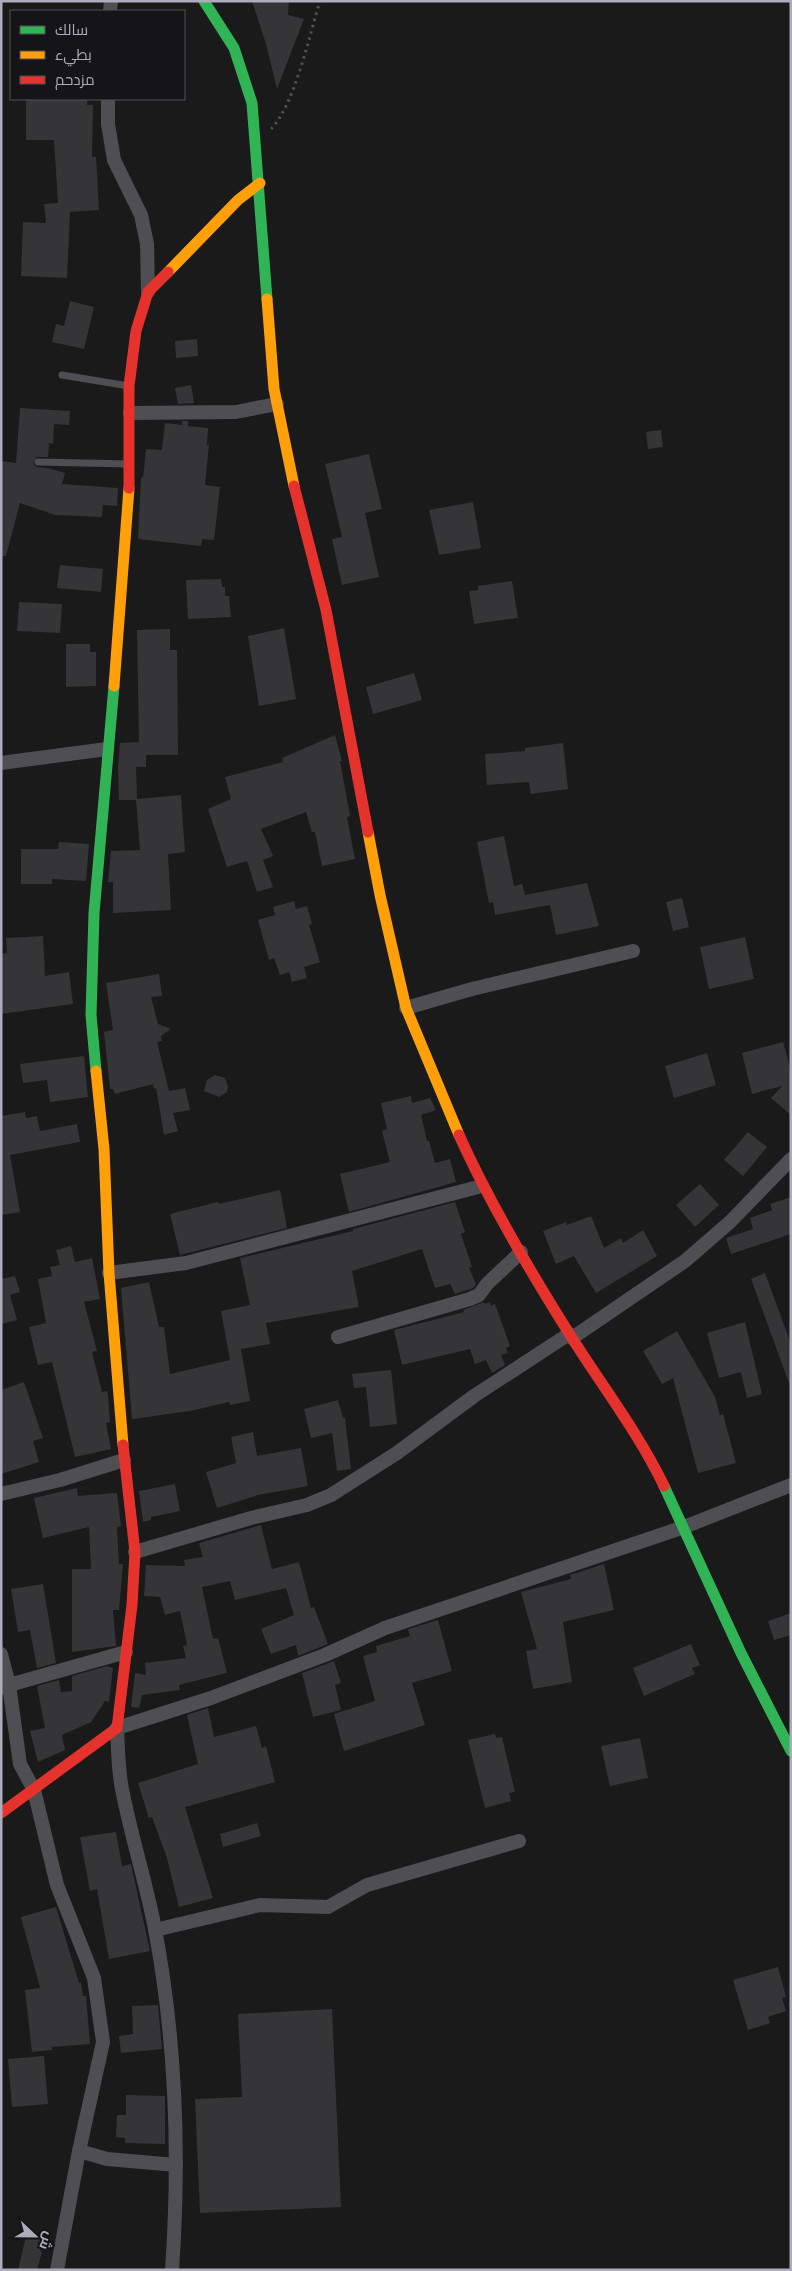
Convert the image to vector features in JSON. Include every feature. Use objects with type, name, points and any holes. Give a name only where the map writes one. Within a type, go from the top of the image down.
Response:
[{"type":"main road","points":[[204,1],[234,48],[252,103],[260,183],[266,297],[277,404],[287,458],[326,610],[378,885],[406,1008],[442,1097],[482,1186],[570,1336],[649,1455],[684,1527],[741,1654],[791,1751]]},
{"type":"main road","points":[[1,1813],[117,1728],[132,1605],[134,1552],[124,1460],[109,1273],[104,1149],[91,995],[94,913],[128,518],[130,464],[129,386],[136,331],[148,292],[238,200],[260,183]]},
{"type":"street","points":[[108,100],[108,124],[114,160],[141,215],[147,244],[148,292]]},
{"type":"street","points":[[130,412],[236,412],[277,404]]},
{"type":"street","points":[[1,763],[107,749]]},
{"type":"street","points":[[406,1008],[472,989],[633,950]]},
{"type":"street","points":[[134,1552],[251,1518],[307,1505],[331,1495],[397,1454],[474,1396],[685,1261],[730,1222],[791,1159]]},
{"type":"street","points":[[109,1273],[186,1263],[482,1186]]},
{"type":"street","points":[[338,1337],[479,1295],[487,1284],[521,1252]]},
{"type":"street","points":[[1,1494],[60,1480],[124,1460]]},
{"type":"street","points":[[172,2270],[177,2196],[168,2014],[155,1930],[121,1787],[117,1728],[211,1698],[269,1677],[385,1628],[684,1527],[791,1485]]},
{"type":"street","points":[[5,1686],[126,1652]]},
{"type":"street","points":[[1,1654],[5,1686],[20,1764],[34,1790],[58,1885],[94,1978],[103,2042],[79,2151],[57,2270]]},
{"type":"street","points":[[155,1930],[260,1906],[328,1907],[367,1885],[519,1841]]},
{"type":"street","points":[[79,2151],[107,2159],[176,2165]]},
{"type":"lane","points":[[62,374],[129,386]]},
{"type":"lane","points":[[38,462],[130,464]]},
{"type":"path","points":[[256,144],[274,126],[284,110],[320,1]]},
{"type":"building","points":[[252,1],[289,1],[288,15],[304,19],[277,89],[266,44]]},
{"type":"building","points":[[26,100],[87,100],[87,105],[93,105],[92,157],[96,157],[99,210],[70,212],[67,278],[21,276],[23,222],[46,223],[44,204],[58,203],[54,140],[26,140]]},
{"type":"building","points":[[70,301],[94,307],[84,349],[52,342],[56,324],[64,326]]},
{"type":"building","points":[[197,339],[198,356],[176,358],[175,341]]},
{"type":"building","points":[[191,385],[194,403],[178,404],[175,388]]},
{"type":"building","points":[[20,408],[70,411],[69,425],[54,424],[53,444],[49,443],[48,457],[36,457],[33,464],[37,467],[65,473],[62,484],[118,488],[117,506],[103,505],[102,517],[55,515],[20,503],[6,556],[1,556],[1,461],[16,463]]},
{"type":"building","points":[[182,421],[188,421],[188,426],[208,428],[207,445],[209,445],[205,485],[220,487],[214,540],[202,539],[201,546],[138,539],[141,477],[143,478],[146,449],[162,450],[165,423],[182,425]]},
{"type":"building","points":[[661,430],[663,447],[648,449],[646,432]]},
{"type":"building","points":[[369,454],[382,509],[365,513],[379,577],[342,585],[332,539],[342,537],[325,464]]},
{"type":"building","points":[[473,502],[481,548],[439,555],[429,510]]},
{"type":"building","points":[[60,565],[103,569],[101,592],[57,588]]},
{"type":"building","points":[[221,579],[222,587],[225,587],[225,596],[229,596],[231,617],[188,619],[186,580]]},
{"type":"building","points":[[512,581],[518,618],[474,624],[469,591],[478,590],[478,586]]},
{"type":"building","points":[[19,602],[62,604],[60,633],[17,631]]},
{"type":"building","points":[[284,628],[296,699],[259,706],[248,636]]},
{"type":"building","points":[[170,629],[170,650],[177,650],[178,755],[146,755],[146,767],[136,767],[137,799],[181,795],[185,852],[168,854],[171,910],[113,913],[113,882],[108,882],[111,851],[140,850],[136,800],[119,800],[118,767],[120,743],[139,742],[137,630]]},
{"type":"building","points":[[66,644],[90,644],[90,652],[96,652],[96,686],[66,687]]},
{"type":"building","points":[[414,673],[422,700],[373,714],[366,687]]},
{"type":"building","points":[[335,735],[342,761],[340,761],[350,816],[347,817],[355,859],[322,866],[315,832],[312,832],[306,812],[261,829],[273,856],[263,860],[273,887],[257,892],[247,861],[227,867],[208,809],[231,799],[225,777],[283,762],[282,758]]},
{"type":"building","points":[[563,743],[568,789],[531,794],[529,782],[487,785],[485,754],[525,751],[525,748]]},
{"type":"building","points":[[504,836],[514,886],[522,884],[525,895],[587,883],[599,926],[556,935],[550,905],[495,915],[493,902],[489,903],[477,842]]},
{"type":"building","points":[[59,842],[89,844],[86,881],[52,879],[52,884],[21,884],[21,849],[58,849]]},
{"type":"building","points":[[682,898],[689,927],[673,931],[666,902]]},
{"type":"building","points":[[294,901],[296,909],[307,906],[312,924],[309,925],[320,962],[304,967],[307,978],[292,982],[289,972],[280,975],[274,958],[269,960],[258,920],[275,915],[273,907]]},
{"type":"building","points":[[43,936],[45,976],[69,972],[73,1004],[1,1014],[1,954],[7,953],[6,938]]},
{"type":"building","points":[[745,937],[754,979],[709,989],[700,947]]},
{"type":"building","points":[[159,974],[162,996],[151,997],[158,1024],[171,1029],[161,1036],[162,1041],[157,1042],[169,1091],[185,1088],[190,1110],[173,1113],[178,1131],[164,1135],[156,1088],[154,1089],[153,1084],[115,1094],[113,1089],[110,1089],[104,1032],[113,1030],[106,983]]},
{"type":"building","points":[[783,1042],[791,1071],[791,1115],[771,1098],[782,1086],[752,1094],[742,1053]]},
{"type":"building","points":[[707,1053],[716,1085],[674,1098],[665,1066]]},
{"type":"building","points":[[84,1056],[88,1097],[50,1102],[47,1080],[23,1083],[20,1064]]},
{"type":"building","points":[[215,1075],[225,1078],[228,1087],[227,1092],[219,1097],[204,1091],[207,1080]]},
{"type":"building","points":[[411,1096],[412,1103],[430,1098],[436,1110],[421,1115],[427,1141],[429,1141],[435,1163],[450,1159],[456,1182],[349,1212],[340,1174],[390,1162],[382,1131],[387,1129],[381,1103]]},
{"type":"building","points":[[25,1112],[26,1118],[37,1116],[40,1131],[77,1124],[80,1142],[10,1155],[20,1212],[1,1215],[1,1116]]},
{"type":"building","points":[[748,1132],[767,1147],[743,1176],[724,1160]]},
{"type":"building","points":[[700,1184],[719,1205],[695,1227],[676,1205]]},
{"type":"building","points":[[280,1190],[287,1228],[180,1255],[170,1214]]},
{"type":"building","points":[[791,1197],[791,1234],[731,1254],[726,1238],[753,1229],[750,1218],[772,1210],[770,1204]]},
{"type":"building","points":[[455,1202],[465,1232],[461,1234],[472,1267],[469,1268],[476,1284],[473,1288],[455,1294],[450,1284],[435,1288],[422,1249],[352,1271],[359,1307],[266,1323],[270,1344],[241,1349],[250,1401],[230,1405],[229,1402],[190,1411],[132,1419],[121,1288],[149,1282],[159,1327],[164,1327],[170,1374],[230,1360],[221,1311],[250,1305],[240,1258],[353,1231],[353,1229]]},
{"type":"building","points":[[591,1216],[604,1248],[621,1238],[623,1243],[643,1230],[657,1256],[596,1293],[574,1256],[556,1264],[543,1231],[566,1222],[567,1225]]},
{"type":"building","points":[[71,1246],[75,1262],[92,1258],[100,1299],[84,1302],[97,1351],[92,1352],[102,1392],[107,1391],[108,1395],[110,1422],[106,1423],[111,1449],[75,1457],[52,1362],[38,1365],[29,1327],[46,1323],[38,1279],[52,1276],[50,1267],[60,1265],[56,1250]]},
{"type":"building","points":[[765,1273],[791,1344],[791,1383],[789,1383],[751,1279]]},
{"type":"building","points":[[15,1276],[20,1292],[10,1295],[17,1320],[1,1324],[1,1279]]},
{"type":"building","points":[[484,1302],[485,1304],[490,1302],[491,1306],[495,1304],[510,1346],[506,1348],[508,1353],[501,1355],[505,1365],[492,1373],[486,1360],[475,1364],[470,1349],[402,1365],[394,1330],[464,1312],[463,1310]]},
{"type":"building","points":[[745,1322],[762,1394],[747,1398],[741,1372],[719,1378],[707,1333]]},
{"type":"building","points":[[677,1331],[715,1397],[720,1415],[723,1414],[736,1463],[698,1473],[673,1378],[662,1384],[643,1351]]},
{"type":"building","points":[[391,1370],[397,1424],[370,1427],[366,1387],[354,1388],[352,1374]]},
{"type":"building","points":[[24,1382],[43,1438],[33,1441],[39,1462],[1,1474],[1,1390]]},
{"type":"building","points":[[338,1400],[343,1418],[345,1418],[351,1469],[337,1471],[332,1433],[311,1438],[304,1409]]},
{"type":"building","points":[[253,1432],[257,1456],[301,1448],[308,1486],[258,1495],[217,1508],[206,1472],[236,1463],[231,1437]]},
{"type":"building","points":[[175,1484],[180,1511],[151,1517],[151,1520],[143,1522],[139,1491]]},
{"type":"building","points":[[77,1488],[78,1496],[117,1493],[121,1526],[117,1527],[119,1564],[123,1564],[119,1610],[113,1610],[116,1646],[72,1652],[72,1569],[91,1569],[89,1527],[43,1538],[34,1498]]},
{"type":"building","points":[[261,1525],[272,1569],[299,1562],[311,1608],[314,1607],[328,1644],[298,1656],[296,1645],[271,1654],[261,1629],[294,1615],[286,1588],[235,1600],[230,1581],[202,1587],[213,1639],[218,1638],[227,1673],[179,1685],[180,1690],[142,1695],[139,1708],[131,1707],[135,1673],[146,1675],[145,1663],[186,1658],[183,1646],[187,1645],[180,1611],[165,1615],[160,1597],[144,1596],[146,1565],[185,1566],[184,1560],[203,1557],[199,1543]]},
{"type":"building","points":[[604,1564],[614,1610],[563,1622],[572,1682],[533,1689],[526,1651],[537,1649],[521,1592],[571,1579],[570,1575]]},
{"type":"building","points":[[43,1584],[56,1663],[37,1668],[30,1630],[18,1632],[11,1589]]},
{"type":"building","points":[[791,1613],[791,1635],[774,1640],[768,1621]]},
{"type":"building","points":[[438,1620],[452,1671],[412,1683],[425,1725],[344,1751],[334,1714],[375,1701],[363,1656],[377,1652],[376,1646],[410,1636],[408,1629]]},
{"type":"building","points":[[691,1644],[700,1665],[692,1668],[695,1674],[644,1696],[633,1668]]},
{"type":"building","points":[[334,1661],[341,1683],[335,1685],[341,1710],[313,1717],[302,1673]]},
{"type":"building","points":[[107,1666],[113,1668],[109,1702],[105,1701],[91,1722],[62,1735],[65,1750],[38,1762],[30,1731],[45,1728],[37,1686],[59,1680],[61,1692],[72,1691],[72,1676]]},
{"type":"building","points":[[208,1708],[214,1737],[256,1726],[262,1748],[266,1746],[275,1782],[185,1807],[213,1898],[179,1907],[167,1858],[152,1817],[149,1818],[138,1783],[198,1764],[187,1715]]},
{"type":"building","points":[[495,1734],[496,1738],[502,1737],[515,1792],[509,1793],[511,1801],[485,1808],[468,1740]]},
{"type":"building","points":[[640,1738],[648,1778],[610,1786],[601,1746]]},
{"type":"building","points":[[257,1823],[261,1836],[223,1847],[220,1834]]},
{"type":"building","points":[[116,1832],[122,1866],[131,1864],[150,1951],[109,1959],[97,1889],[90,1891],[80,1837]]},
{"type":"building","points":[[56,1907],[79,1983],[81,1983],[83,1996],[86,1996],[90,2044],[52,2047],[52,2050],[32,2052],[25,1990],[40,1988],[21,1917]]},
{"type":"building","points":[[778,1967],[786,1997],[782,1998],[786,2011],[768,2017],[770,2023],[748,2030],[733,1980]]},
{"type":"building","points":[[158,2005],[162,2049],[121,2053],[119,2036],[133,2034],[132,2006]]},
{"type":"building","points":[[332,2009],[341,2207],[200,2213],[195,2099],[242,2097],[238,2014]]},
{"type":"building","points":[[44,2056],[48,2104],[12,2107],[8,2059]]},
{"type":"building","points":[[126,2095],[165,2096],[165,2144],[125,2143],[125,2138],[116,2137],[117,2115],[126,2115]]},
{"type":"building","points":[[27,2232],[46,2237],[37,2270],[18,2270]]},
{"type":"traffic: fast","points":[[204,1],[234,48],[252,103],[267,299]]},
{"type":"traffic: fast","points":[[96,1071],[91,1015],[94,913],[114,686]]},
{"type":"traffic: fast","points":[[664,1486],[741,1653],[791,1751]]},
{"type":"traffic: slow","points":[[168,272],[238,200],[260,183]]},
{"type":"traffic: slow","points":[[267,299],[274,389],[294,486]]},
{"type":"traffic: slow","points":[[114,686],[129,488]]},
{"type":"traffic: slow","points":[[368,832],[380,895],[406,1008],[459,1135]]},
{"type":"traffic: slow","points":[[96,1071],[104,1149],[109,1273],[123,1445]]},
{"type":"traffic: jam","points":[[129,488],[129,386],[136,331],[148,292],[168,272]]},
{"type":"traffic: jam","points":[[294,486],[326,610],[368,832]]},
{"type":"traffic: jam","points":[[459,1135],[484,1188],[527,1264],[572,1338],[632,1429],[664,1486]]},
{"type":"traffic: jam","points":[[1,1813],[117,1728],[132,1605],[135,1552],[123,1445]]}]
